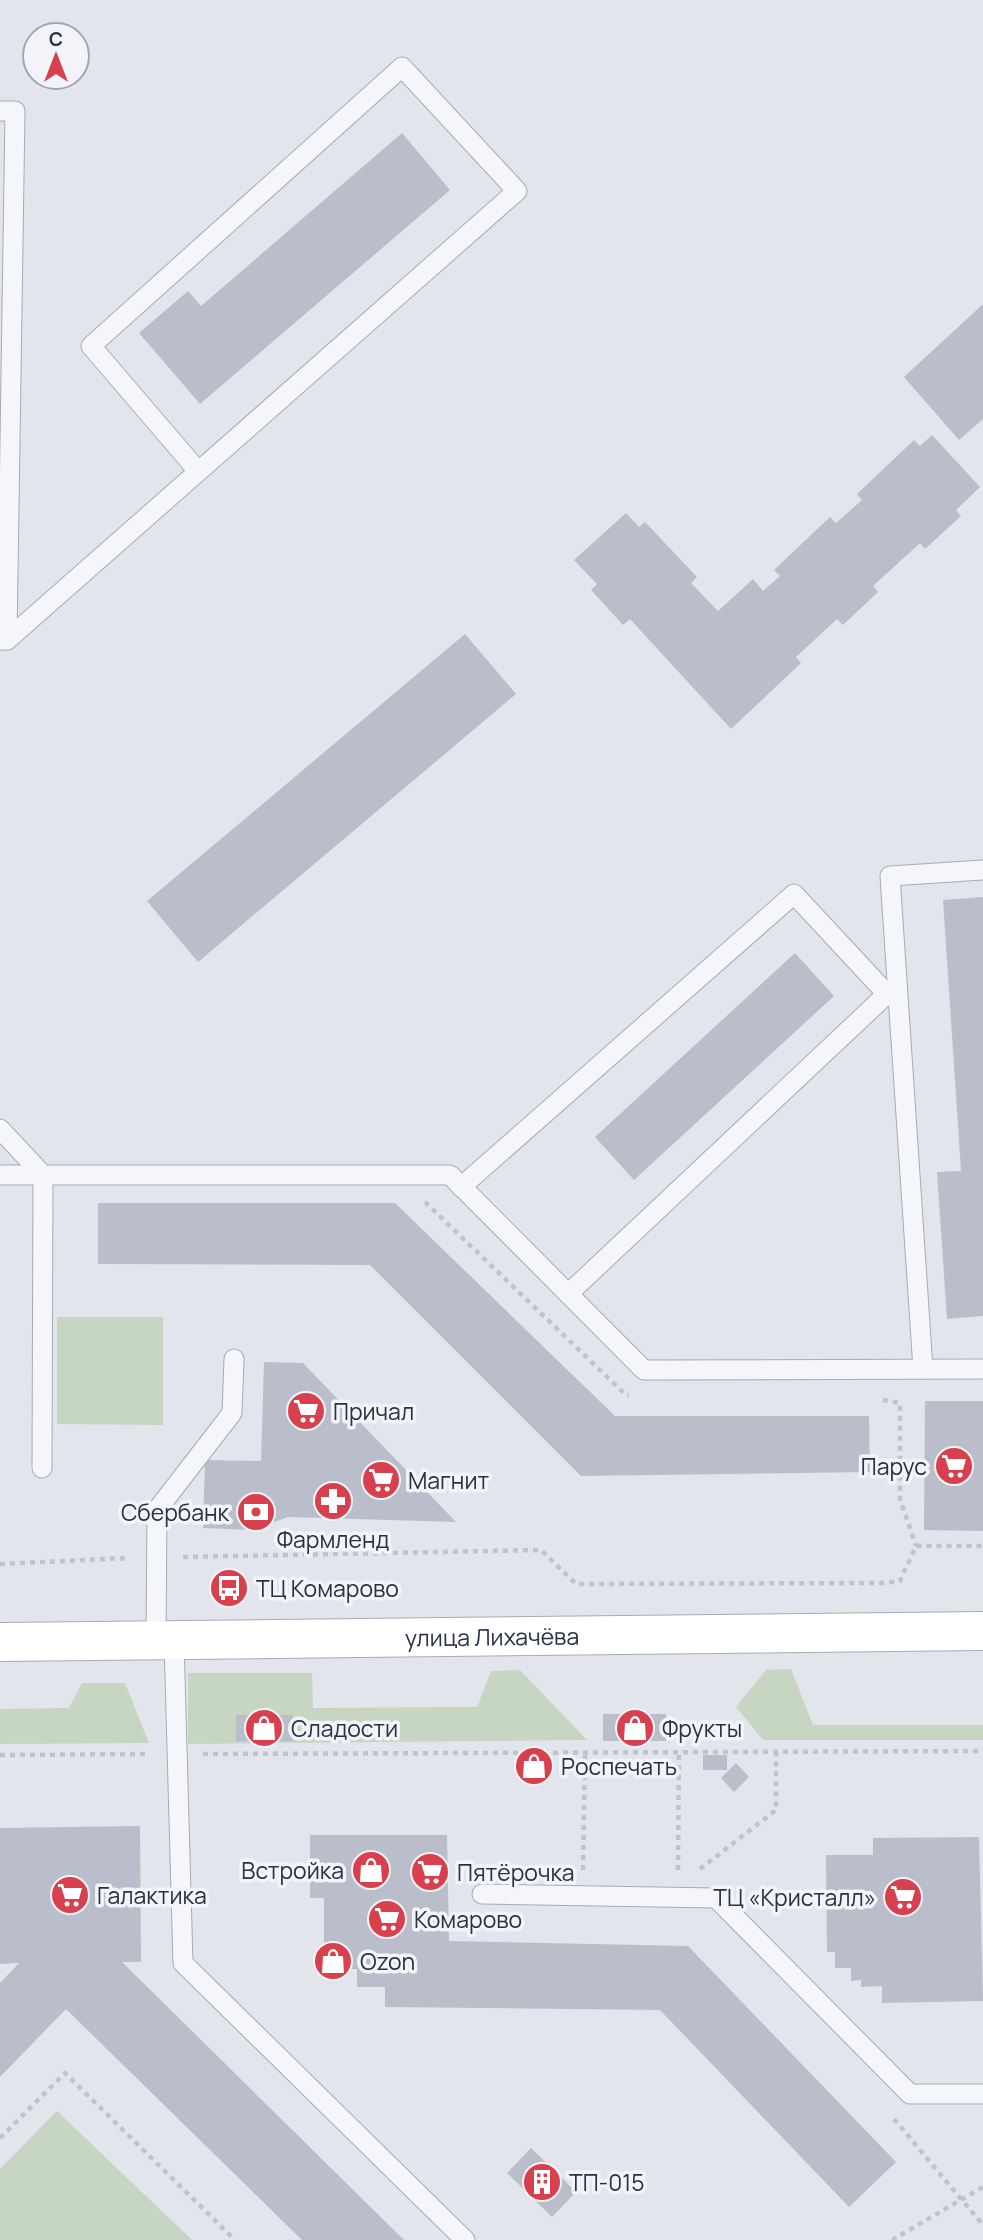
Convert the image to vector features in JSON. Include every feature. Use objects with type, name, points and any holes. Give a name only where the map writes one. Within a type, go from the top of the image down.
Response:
[{"type":"street","name":"улица Лихачёва","points":[[0,1642],[983,1631]]},
{"type":"lane","points":[[3,640],[198,471],[517,191],[402,67],[91,346],[198,471]]},
{"type":"lane","points":[[0,111],[15,111],[3,640]]},
{"type":"lane","points":[[923,1369],[890,876],[983,870]]},
{"type":"lane","points":[[461,1187],[794,894],[887,994],[568,1294]]},
{"type":"lane","points":[[0,1129],[43,1175],[41,1468]]},
{"type":"lane","points":[[0,1175],[450,1175],[644,1370],[983,1369]]},
{"type":"lane","points":[[234,1359],[232,1413],[157,1510],[156,1558],[176,1754],[183,1963],[465,2240]]},
{"type":"lane","points":[[482,1894],[582,1896],[678,1892],[716,1898],[910,2094],[983,2094]]},
{"type":"path","points":[[419,1197],[625,1395],[639,1395]]},
{"type":"path","points":[[0,1564],[541,1550],[576,1584],[900,1581],[916,1546],[900,1499],[900,1403],[877,1399]]},
{"type":"path","points":[[916,1546],[983,1546]]},
{"type":"path","points":[[0,1755],[983,1751]]},
{"type":"path","points":[[582,1896],[585,1752]]},
{"type":"path","points":[[678,1892],[679,1752]]},
{"type":"path","points":[[678,1892],[776,1810],[776,1752]]},
{"type":"path","points":[[0,2138],[65,2073],[235,2240]]},
{"type":"path","points":[[885,2110],[983,2225]]},
{"type":"path","points":[[892,2240],[983,2187]]},
{"type":"green space","points":[[57,1317],[163,1317],[163,1425],[57,1424]]},
{"type":"green space","points":[[791,1669],[813,1725],[983,1725],[983,1740],[763,1740],[736,1707],[766,1670]]},
{"type":"green space","points":[[520,1670],[587,1740],[188,1744],[188,1673],[312,1673],[313,1708],[477,1707],[491,1671]]},
{"type":"green space","points":[[82,1683],[125,1683],[149,1743],[0,1744],[0,1709],[69,1708]]},
{"type":"green space","points":[[57,2111],[192,2240],[0,2240],[0,2169]]},
{"type":"building","points":[[402,133],[450,190],[200,404],[139,333],[188,291],[201,306]]},
{"type":"building","points":[[983,304],[983,419],[959,440],[904,377]]},
{"type":"building","points":[[932,435],[980,487],[956,510],[961,516],[925,549],[920,543],[873,586],[878,592],[843,625],[837,619],[796,657],[801,663],[731,729],[630,619],[623,625],[591,590],[597,584],[574,560],[626,513],[639,527],[645,522],[697,577],[691,583],[718,611],[753,579],[763,591],[780,576],[774,570],[830,517],[836,523],[862,500],[857,494],[914,440],[920,446]]},
{"type":"building","points":[[465,634],[516,694],[198,962],[147,901]]},
{"type":"building","points":[[983,897],[983,1316],[947,1319],[937,1172],[961,1171],[943,900]]},
{"type":"building","points":[[795,953],[834,996],[634,1180],[595,1137]]},
{"type":"building","points":[[98,1203],[395,1203],[615,1416],[869,1416],[870,1472],[581,1476],[370,1265],[98,1264]]},
{"type":"building","name":"Причал","points":[[264,1362],[303,1363],[456,1522],[288,1517],[253,1530],[203,1528],[205,1460],[261,1461]]},
{"type":"building","name":"Парус","points":[[925,1401],[983,1401],[983,1531],[924,1530]]},
{"type":"building","name":"Фрукты","points":[[603,1714],[666,1714],[666,1741],[603,1741]]},
{"type":"building","name":"Сладости","points":[[236,1715],[293,1715],[293,1741],[236,1741]]},
{"type":"building","points":[[703,1755],[727,1755],[727,1770],[703,1770]]},
{"type":"building","name":"Роспечать","points":[[520,1760],[548,1760],[548,1772],[520,1772]]},
{"type":"building","points":[[736,1763],[749,1777],[734,1792],[721,1778]]},
{"type":"building","points":[[140,1826],[141,1962],[122,1962],[404,2240],[302,2240],[66,2009],[0,2077],[0,1983],[19,1963],[0,1964],[0,1828]]},
{"type":"building","points":[[310,1835],[447,1835],[449,1941],[688,1946],[896,2162],[849,2207],[660,2010],[385,2007],[385,1987],[357,1987],[357,1969],[324,1969],[324,1898],[310,1898]]},
{"type":"building","name":"ТЦ «Кристалл»","points":[[979,1837],[983,2001],[882,2003],[882,1986],[861,1987],[861,1980],[851,1981],[851,1968],[835,1968],[835,1952],[827,1952],[826,1855],[873,1855],[873,1838]]},
{"type":"building","name":"ТП-015","points":[[531,2148],[576,2192],[552,2217],[507,2173]]},
{"type":"place","name":"Причал","points":[[306,1411]]},
{"type":"place","name":"Парус","points":[[954,1466]]},
{"type":"place","name":"Магнит","points":[[381,1480]]},
{"type":"place","name":"Фармленд","points":[[333,1501]]},
{"type":"place","name":"Сбербанк","points":[[256,1512]]},
{"type":"place","name":"ТЦ Комарово","points":[[229,1588]]},
{"type":"place","name":"Сладости","points":[[264,1728]]},
{"type":"place","name":"Фрукты","points":[[635,1728]]},
{"type":"place","name":"Роспечать","points":[[534,1766]]},
{"type":"place","name":"Встройка","points":[[371,1870]]},
{"type":"place","name":"Пятёрочка","points":[[430,1872]]},
{"type":"place","name":"Галактика","points":[[70,1895]]},
{"type":"place","name":"ТЦ «Кристалл»","points":[[903,1897]]},
{"type":"place","name":"Комарово","points":[[387,1919]]},
{"type":"place","name":"Ozon","points":[[333,1961]]},
{"type":"place","name":"ТП-015","points":[[542,2182]]}]
